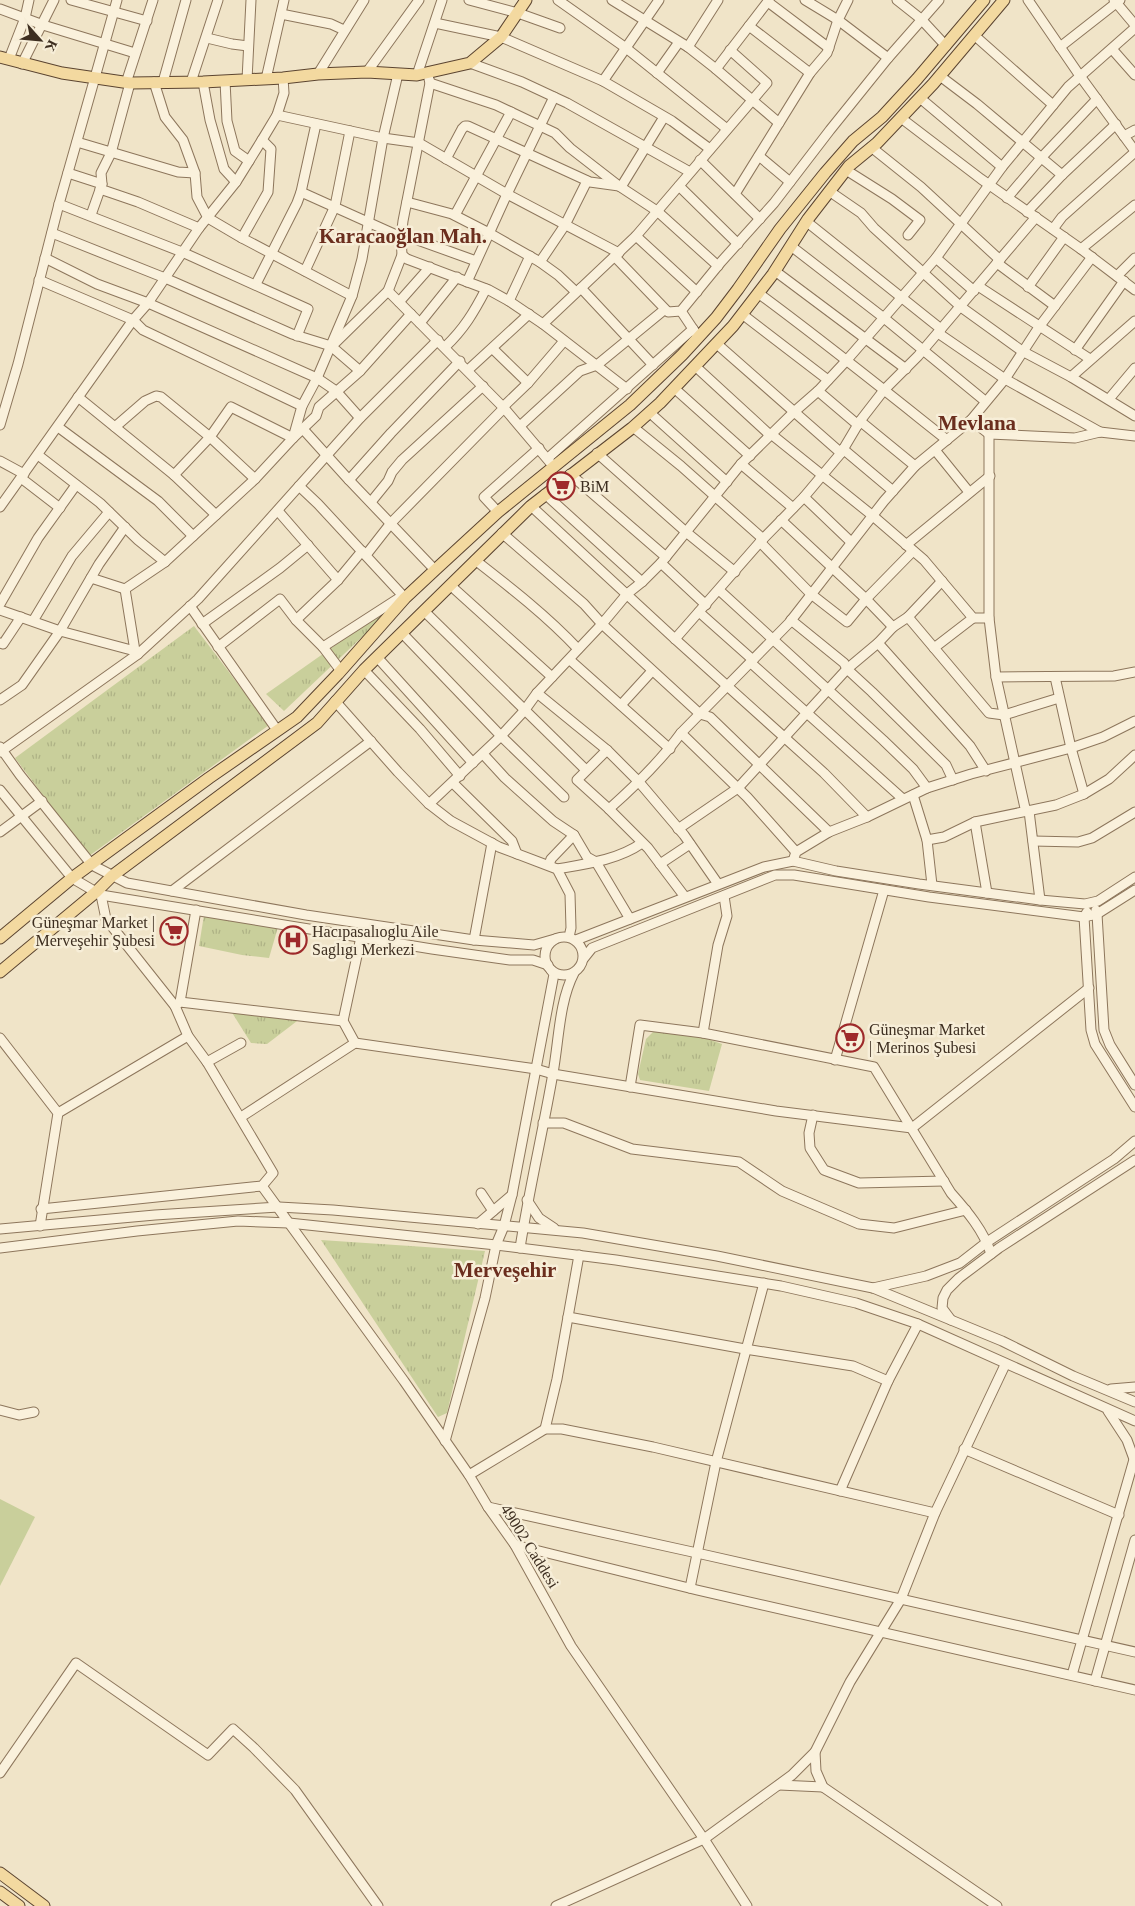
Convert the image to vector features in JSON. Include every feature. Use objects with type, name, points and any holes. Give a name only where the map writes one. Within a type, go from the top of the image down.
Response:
[{"type":"main road","points":[[4,58],[22,64],[95,79],[128,83],[248,80],[367,72],[425,77],[470,63],[501,38],[526,0]]},
{"type":"main road","points":[[0,938],[72,878],[297,717],[405,599],[435,570],[551,463],[630,405],[738,289],[780,229],[853,141],[882,117],[946,46],[984,0]]},
{"type":"main road","points":[[0,972],[99,894],[112,876],[317,723],[364,670],[531,506],[650,412],[717,344],[742,314],[775,271],[807,222],[846,170],[920,98],[1004,0]]},
{"type":"main road","points":[[0,1873],[44,1906]]},
{"type":"main road","points":[[0,1892],[18,1906]]},
{"type":"street","points":[[4,58],[25,18],[29,0]]},
{"type":"street","points":[[22,64],[54,0]]},
{"type":"street","points":[[71,0],[146,21]]},
{"type":"street","points":[[0,425],[18,364],[59,204],[117,0]]},
{"type":"street","points":[[91,215],[101,187],[101,173],[111,153],[135,53],[153,0]]},
{"type":"street","points":[[186,0],[159,82],[165,117],[183,140],[195,173],[197,197],[208,218],[352,296]]},
{"type":"street","points":[[218,0],[197,82],[224,169],[236,182]]},
{"type":"street","points":[[248,80],[251,0]]},
{"type":"street","points":[[266,79],[284,0]]},
{"type":"street","points":[[318,74],[364,0]]},
{"type":"street","points":[[367,72],[419,0]]},
{"type":"street","points":[[331,346],[388,291],[402,255],[401,236],[419,143],[425,77],[435,23],[442,0]]},
{"type":"street","points":[[469,0],[518,13],[560,28]]},
{"type":"street","points":[[558,0],[626,48],[727,129]]},
{"type":"street","points":[[612,0],[688,47],[779,123]]},
{"type":"street","points":[[603,81],[659,0]]},
{"type":"street","points":[[688,47],[718,0]]},
{"type":"street","points":[[805,0],[838,20],[888,58]]},
{"type":"street","points":[[735,194],[810,74],[830,48],[838,20],[848,0]]},
{"type":"street","points":[[897,0],[921,19],[946,46]]},
{"type":"street","points":[[277,115],[383,138],[419,143],[617,256],[664,310],[668,312],[681,311],[760,219],[888,58],[939,0]]},
{"type":"street","points":[[1028,0],[1080,76],[1135,151],[1062,216],[1053,229]]},
{"type":"street","points":[[716,69],[768,1],[830,48]]},
{"type":"street","points":[[429,804],[501,736],[524,711],[537,693],[570,660],[627,594],[642,582],[663,560],[741,464],[818,391],[846,361],[936,258],[989,184],[1053,104],[1080,76],[1112,49],[1135,26],[1117,1],[1060,47]]},
{"type":"street","points":[[0,9],[135,53]]},
{"type":"street","points":[[281,14],[332,24],[344,30]]},
{"type":"street","points":[[435,23],[501,38],[603,81],[664,117],[710,149]]},
{"type":"street","points":[[749,26],[810,74]]},
{"type":"street","points":[[974,35],[1053,104]]},
{"type":"street","points":[[207,38],[248,46]]},
{"type":"street","points":[[657,73],[679,42]]},
{"type":"street","points":[[1112,49],[1135,75]]},
{"type":"street","points":[[543,324],[636,236],[767,83],[730,50]]},
{"type":"street","points":[[470,63],[522,82],[554,97],[690,172]]},
{"type":"street","points":[[293,438],[302,406],[317,378],[352,296],[362,260],[383,138],[398,74]]},
{"type":"street","points":[[940,76],[977,104],[1062,175]]},
{"type":"street","points":[[425,77],[511,112],[555,133],[570,148],[657,211],[718,266]]},
{"type":"street","points":[[0,507],[132,320],[148,303],[199,228],[236,182],[277,115],[284,93],[283,78]]},
{"type":"street","points":[[225,81],[228,121],[235,152],[249,162]]},
{"type":"street","points":[[468,282],[507,194],[554,97]]},
{"type":"street","points":[[920,98],[1002,167]]},
{"type":"street","points":[[1007,198],[1041,158],[1098,99]]},
{"type":"street","points":[[455,215],[511,112]]},
{"type":"street","points":[[620,186],[664,117]]},
{"type":"street","points":[[901,118],[1007,198],[1081,249],[1135,290]]},
{"type":"street","points":[[256,284],[301,192],[316,124]]},
{"type":"street","points":[[1027,212],[1062,175],[1116,124]]},
{"type":"street","points":[[446,159],[465,126],[588,181],[620,186]]},
{"type":"street","points":[[1124,136],[1135,130]]},
{"type":"street","points":[[305,271],[336,206],[350,131]]},
{"type":"street","points":[[242,238],[268,192],[271,149],[262,140]]},
{"type":"street","points":[[77,142],[178,172],[195,173]]},
{"type":"street","points":[[871,147],[894,164],[960,223],[999,262],[1055,306]]},
{"type":"street","points":[[759,156],[790,182]]},
{"type":"street","points":[[700,160],[760,219]]},
{"type":"street","points":[[846,170],[892,199],[920,220],[908,235]]},
{"type":"street","points":[[68,173],[199,228]]},
{"type":"street","points":[[540,262],[565,225],[588,181]]},
{"type":"street","points":[[679,186],[738,244]]},
{"type":"street","points":[[301,192],[401,236],[476,261]]},
{"type":"street","points":[[829,192],[860,213],[960,307],[1022,351],[1071,377],[1135,416]]},
{"type":"street","points":[[407,202],[455,215],[540,262],[578,290],[653,365]]},
{"type":"street","points":[[59,204],[182,252],[308,309],[297,336]]},
{"type":"street","points":[[1081,249],[1135,204]]},
{"type":"street","points":[[675,639],[761,541],[823,475],[884,390],[940,331],[1036,218]]},
{"type":"street","points":[[807,222],[902,297],[940,331],[1004,379],[1100,432]]},
{"type":"street","points":[[52,233],[165,278],[297,336],[331,346],[360,371]]},
{"type":"street","points":[[636,236],[697,292]]},
{"type":"street","points":[[1028,286],[1064,237]]},
{"type":"street","points":[[791,246],[884,318],[986,401]]},
{"type":"street","points":[[402,255],[407,259],[486,289],[509,301],[543,324],[627,389]]},
{"type":"street","points":[[509,301],[530,256]]},
{"type":"street","points":[[609,810],[639,782],[670,749],[681,733],[791,620],[851,542],[915,466],[971,420],[1004,379],[1039,326],[1092,257]]},
{"type":"street","points":[[45,258],[97,284],[148,303],[317,378],[336,391],[360,418]]},
{"type":"street","points":[[936,258],[976,288],[1090,359]]},
{"type":"street","points":[[1075,350],[1135,258]]},
{"type":"street","points":[[399,302],[430,267]]},
{"type":"street","points":[[775,271],[906,369]]},
{"type":"street","points":[[420,323],[457,277]]},
{"type":"street","points":[[39,280],[132,320],[143,330],[302,406]]},
{"type":"street","points":[[444,347],[460,333],[470,320],[486,289]]},
{"type":"street","points":[[388,291],[504,407],[551,463],[653,365],[696,332],[681,311]]},
{"type":"street","points":[[758,293],[819,338],[947,440]]},
{"type":"street","points":[[520,426],[580,371],[597,365],[664,310]]},
{"type":"street","points":[[125,589],[165,562],[256,479],[302,428],[316,416],[319,407],[360,371],[411,314]]},
{"type":"street","points":[[468,370],[529,314]]},
{"type":"street","points":[[742,314],[828,380]]},
{"type":"street","points":[[1071,377],[1135,322]]},
{"type":"street","points":[[438,340],[360,418],[278,511],[190,606],[137,652],[1,750],[92,865],[127,884],[306,915],[474,940],[534,945],[555,939],[572,938],[630,919],[718,884],[794,857],[829,832],[867,817],[927,788],[1071,748],[1103,737],[1135,721]]},
{"type":"street","points":[[296,620],[338,580],[528,383],[564,341]]},
{"type":"street","points":[[717,344],[794,412],[893,491]]},
{"type":"street","points":[[493,349],[528,383]]},
{"type":"street","points":[[349,480],[460,361]]},
{"type":"street","points":[[695,366],[771,435],[874,516],[924,560],[973,618]]},
{"type":"street","points":[[1109,399],[1135,368]]},
{"type":"street","points":[[371,502],[402,460],[483,386]]},
{"type":"street","points":[[674,388],[750,456]]},
{"type":"street","points":[[818,391],[915,466]]},
{"type":"street","points":[[116,427],[145,401],[156,396],[161,397],[210,437],[256,479]]},
{"type":"street","points":[[78,397],[174,475],[216,515]]},
{"type":"street","points":[[174,475],[210,437],[231,407],[293,438]]},
{"type":"street","points":[[650,412],[727,482]]},
{"type":"street","points":[[971,420],[989,434],[1075,438],[1100,432],[1135,436]]},
{"type":"street","points":[[58,427],[158,502],[193,536]]},
{"type":"street","points":[[633,427],[714,496],[761,541],[811,594],[847,622],[910,548],[969,492],[990,476]]},
{"type":"street","points":[[302,428],[435,570]]},
{"type":"street","points":[[989,434],[990,618],[996,677],[1025,808],[1029,810],[1040,900]]},
{"type":"street","points":[[498,512],[484,497],[539,448]]},
{"type":"street","points":[[935,450],[969,492]]},
{"type":"street","points":[[597,453],[686,532],[735,572]]},
{"type":"street","points":[[38,455],[109,512],[165,562]]},
{"type":"street","points":[[0,461],[23,476],[60,508]]},
{"type":"street","points":[[741,464],[793,508]]},
{"type":"street","points":[[570,474],[663,560],[706,605]]},
{"type":"street","points":[[76,485],[38,538],[0,603],[33,621],[137,652]]},
{"type":"street","points":[[299,486],[364,553],[405,599]]},
{"type":"street","points":[[545,494],[642,582]]},
{"type":"street","points":[[804,497],[851,542]]},
{"type":"street","points":[[531,506],[852,799],[867,817]]},
{"type":"street","points":[[278,511],[338,580]]},
{"type":"street","points":[[33,621],[72,556],[109,512]]},
{"type":"street","points":[[781,520],[831,569],[866,599],[893,627]]},
{"type":"street","points":[[0,700],[22,685],[60,630],[91,578],[125,527]]},
{"type":"street","points":[[502,534],[584,604],[602,624],[700,714],[710,717],[829,832]]},
{"type":"street","points":[[202,624],[280,568],[308,545]]},
{"type":"street","points":[[475,560],[524,598],[578,649]]},
{"type":"street","points":[[91,578],[125,589]]},
{"type":"street","points":[[678,829],[738,788],[847,669],[878,643],[893,627],[908,617],[942,582]]},
{"type":"street","points":[[450,585],[552,677]]},
{"type":"street","points":[[125,589],[137,652]]},
{"type":"street","points":[[719,590],[883,740],[913,769],[927,788]]},
{"type":"street","points":[[323,647],[399,598],[405,599]]},
{"type":"street","points":[[218,647],[280,599],[296,620],[323,647],[341,671]]},
{"type":"street","points":[[190,606],[277,730]]},
{"type":"street","points":[[424,611],[586,770]]},
{"type":"street","points":[[699,612],[805,713],[903,799]]},
{"type":"street","points":[[0,644],[3,644],[21,616]]},
{"type":"street","points":[[908,617],[989,713],[1004,715],[1059,698]]},
{"type":"street","points":[[934,648],[973,618],[990,618]]},
{"type":"street","points":[[791,620],[844,663],[847,669],[946,765],[953,780]]},
{"type":"street","points":[[402,632],[501,736],[564,797]]},
{"type":"street","points":[[878,643],[952,724],[970,746],[986,771]]},
{"type":"street","points":[[378,657],[474,763]]},
{"type":"street","points":[[570,660],[670,749]]},
{"type":"street","points":[[364,670],[420,729],[460,776]]},
{"type":"street","points":[[621,706],[652,671]]},
{"type":"street","points":[[996,677],[1114,676],[1135,672]]},
{"type":"street","points":[[1055,677],[1071,748],[1084,794]]},
{"type":"street","points":[[537,693],[607,750],[639,782],[690,844],[718,884]]},
{"type":"street","points":[[335,701],[429,804],[451,821],[492,843],[553,868],[596,862],[632,850],[642,843]]},
{"type":"street","points":[[681,733],[738,788],[794,857],[836,871],[1040,900],[1093,903]]},
{"type":"street","points":[[172,891],[371,741]]},
{"type":"street","points":[[607,750],[577,780],[642,843],[685,897]]},
{"type":"street","points":[[483,754],[505,778],[553,821],[574,835],[587,857],[596,862],[630,919]]},
{"type":"street","points":[[927,840],[944,837],[975,822],[1056,805],[1084,794],[1108,779],[1135,755]]},
{"type":"street","points":[[452,783],[512,841],[517,854]]},
{"type":"street","points":[[0,790],[72,878],[99,894],[510,960],[533,960],[562,975],[574,972]]},
{"type":"street","points":[[913,794],[927,840],[932,885]]},
{"type":"street","points":[[0,832],[42,802]]},
{"type":"street","points":[[1033,841],[1078,842],[1092,838],[1135,812]]},
{"type":"street","points":[[975,822],[987,893]]},
{"type":"street","points":[[574,835],[551,860],[553,868],[570,894],[572,938],[582,948],[584,958]]},
{"type":"street","points":[[474,940],[492,843]]},
{"type":"street","points":[[660,864],[690,844]]},
{"type":"street","points":[[520,1248],[527,1200],[553,1074],[567,987],[574,972],[582,964],[592,948],[775,875],[794,875],[928,898],[1084,917],[1097,914],[1135,890]]},
{"type":"street","points":[[1135,878],[1093,903],[1084,917],[1091,1030],[1095,1044],[1135,1107]]},
{"type":"street","points":[[834,1060],[884,890]]},
{"type":"street","points":[[41,1210],[262,1186],[273,1173],[207,1062],[188,1036],[177,1004],[106,919],[99,894]]},
{"type":"street","points":[[703,1033],[718,945],[727,916],[724,896]]},
{"type":"street","points":[[1093,903],[1097,914],[1104,1030],[1110,1045],[1135,1085]]},
{"type":"street","points":[[177,1004],[196,910]]},
{"type":"street","points":[[354,1043],[343,1021],[361,937]]},
{"type":"street","points":[[445,1441],[485,1298],[496,1245],[504,1226],[512,1195],[554,974],[545,954],[550,943],[555,939]]},
{"type":"street","points":[[241,1117],[354,1043],[536,1069],[553,1074],[630,1087],[813,1115],[912,1128],[1089,988]]},
{"type":"street","points":[[177,1004],[343,1021]]},
{"type":"street","points":[[630,1087],[640,1025],[703,1033],[874,1067],[951,1193],[966,1210],[987,1242],[991,1254]]},
{"type":"street","points":[[58,1113],[188,1036]]},
{"type":"street","points":[[0,1038],[58,1113],[41,1210],[40,1226]]},
{"type":"street","points":[[207,1062],[241,1043]]},
{"type":"street","points":[[813,1115],[809,1133],[810,1148],[824,1170],[859,1183],[944,1181]]},
{"type":"street","points":[[542,1122],[564,1123],[632,1149],[739,1162],[782,1191],[859,1224],[894,1228],[966,1210]]},
{"type":"street","points":[[873,1288],[926,1276],[960,1263],[987,1242],[1114,1160],[1135,1142]]},
{"type":"street","points":[[951,1320],[942,1308],[943,1298],[947,1290],[959,1278],[991,1254],[1135,1160]]},
{"type":"street","name":"49002 Caddesi","points":[[262,1186],[404,1381],[469,1475],[488,1508],[515,1545],[571,1646],[704,1839],[747,1906]]},
{"type":"street","points":[[482,1193],[493,1211]]},
{"type":"street","points":[[478,1224],[512,1195]]},
{"type":"street","points":[[527,1200],[538,1218],[556,1229]]},
{"type":"street","points":[[0,1230],[155,1215],[279,1207],[556,1229],[717,1256],[873,1288],[1023,1350],[1073,1376],[1135,1402]]},
{"type":"street","points":[[0,1248],[212,1223],[238,1221],[289,1223],[579,1255],[764,1283],[856,1302],[918,1324],[1005,1365],[1135,1421]]},
{"type":"street","points":[[545,1428],[557,1379],[579,1255]]},
{"type":"street","points":[[690,1588],[716,1462],[764,1283]]},
{"type":"street","points":[[568,1317],[745,1349],[853,1366],[888,1381]]},
{"type":"street","points":[[840,1491],[888,1381],[918,1324]]},
{"type":"street","points":[[556,1906],[704,1839],[792,1775],[815,1752],[850,1682],[901,1599],[935,1513],[1005,1365]]},
{"type":"street","points":[[1106,1389],[1135,1387]]},
{"type":"street","points":[[1072,1675],[1084,1640],[1135,1458],[1118,1423],[1106,1409]]},
{"type":"street","points":[[0,1410],[19,1415],[34,1412]]},
{"type":"street","points":[[469,1475],[545,1428],[562,1429],[716,1462],[935,1513]]},
{"type":"street","points":[[964,1449],[1119,1515]]},
{"type":"street","points":[[488,1508],[698,1553],[1135,1652]]},
{"type":"street","points":[[1096,1681],[1104,1645],[1135,1540]]},
{"type":"street","points":[[515,1545],[690,1588],[1135,1690]]},
{"type":"street","points":[[0,1773],[76,1663],[208,1755],[233,1729],[295,1790],[378,1906]]},
{"type":"street","points":[[815,1752],[816,1771],[822,1788]]},
{"type":"street","points":[[779,1784],[822,1788],[997,1906]]},
{"type":"green space","points":[[391,606],[382,618],[284,711],[266,694]]},
{"type":"green space","points":[[194,626],[269,725],[89,856],[15,758]]},
{"type":"green space","points":[[204,915],[278,927],[269,958],[242,955],[199,946]]},
{"type":"green space","points":[[231,1011],[301,1018],[267,1044],[251,1043]]},
{"type":"green space","points":[[654,1031],[705,1038],[722,1044],[709,1091],[640,1080],[638,1074],[646,1039]]},
{"type":"green space","points":[[321,1240],[485,1251],[447,1413],[438,1417]]},
{"type":"green space","points":[[0,1499],[35,1517],[0,1586]]},
{"type":"place","name":"BiM","points":[[561,486]]},
{"type":"place","name":"Güneşmar Market | Merveşehir Şubesi","points":[[174,931]]},
{"type":"place","name":"Hacıpasalıoglu Aile Saglıgı Merkezi","points":[[293,940]]},
{"type":"place","name":"Güneşmar Market | Merinos Şubesi","points":[[850,1038]]},
{"type":"district","name":"Karacaoğlan Mah.","points":[[403,236]]},
{"type":"district","name":"Mevlana","points":[[977,423]]},
{"type":"district","name":"Merveşehir","points":[[505,1270]]}]
